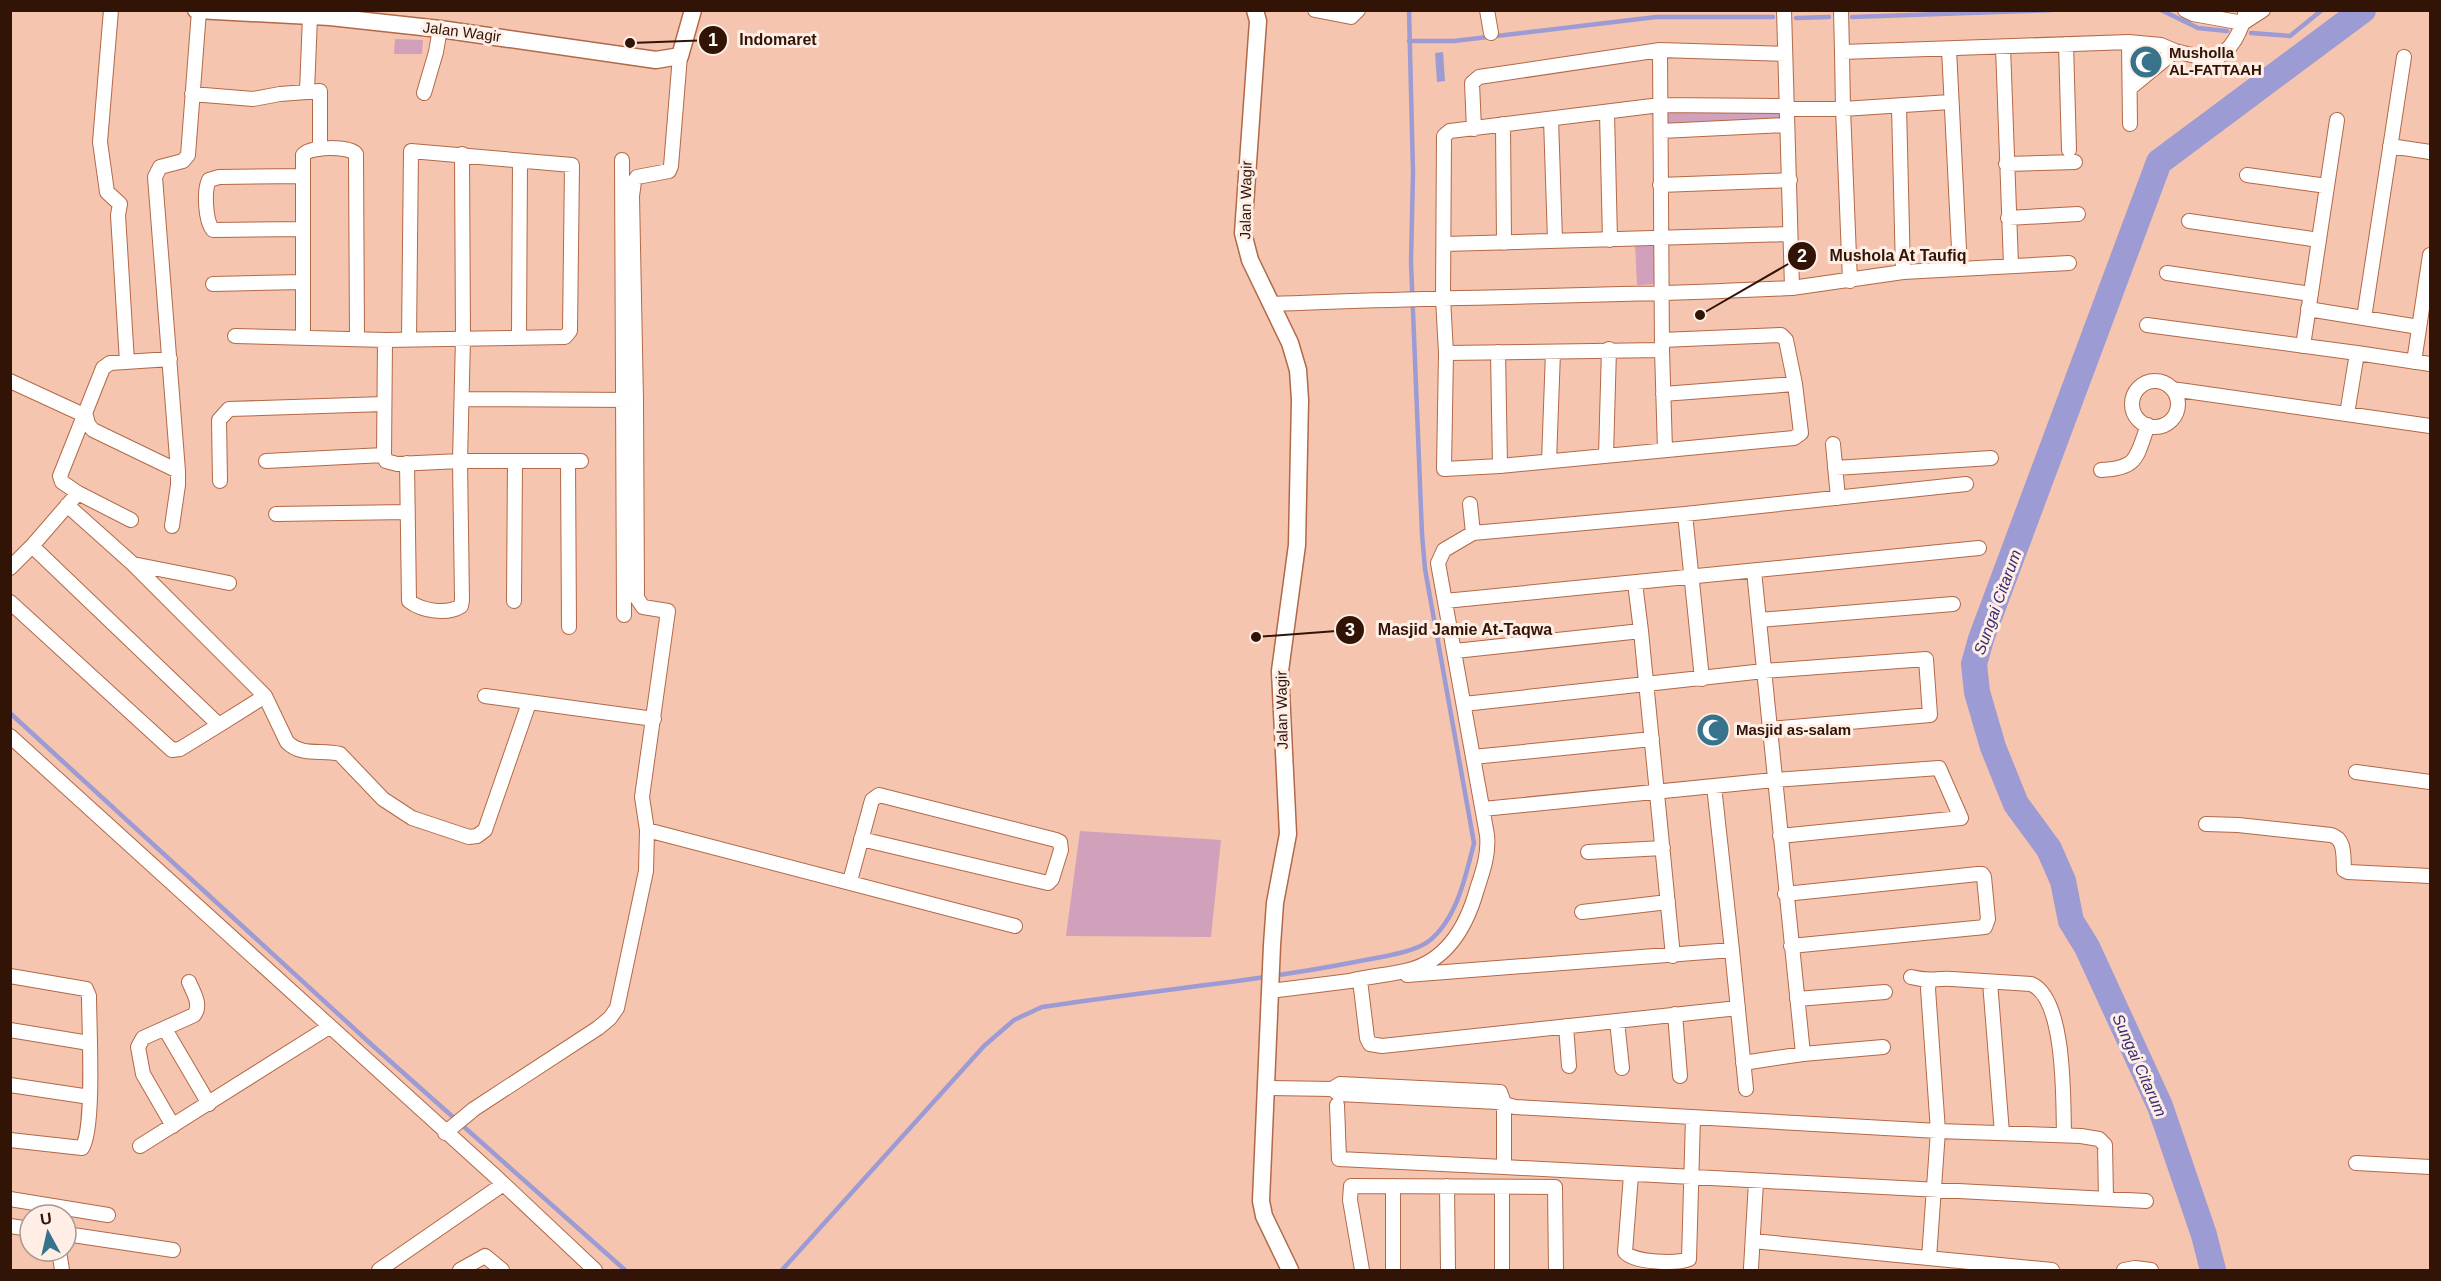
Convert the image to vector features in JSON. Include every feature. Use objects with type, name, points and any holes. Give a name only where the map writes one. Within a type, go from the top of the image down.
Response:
[{"type":"street","points":[[111,10],[100,142],[106,190],[120,204],[118,215],[126,362]]},
{"type":"street","points":[[624,615],[631,400],[634,182],[637,177],[669,171],[671,166],[680,56],[693,10]]},
{"type":"street","name":"Jalan Wagir","points":[[1255,10],[1258,21],[1243,233],[1250,260],[1290,343],[1298,370],[1300,436],[1298,546],[1280,670],[1288,834],[1275,903],[1261,1201],[1264,1216],[1290,1270]]},
{"type":"street","points":[[1315,10],[1351,17],[1358,10]]},
{"type":"street","points":[[1487,10],[1491,33]]},
{"type":"street","points":[[1784,10],[1785,108],[1790,180],[1792,288]]},
{"type":"street","points":[[1840,10],[1850,281]]},
{"type":"street","points":[[2185,10],[2193,14],[2245,16],[2263,10]]},
{"type":"street","points":[[172,526],[178,471],[155,177],[160,167],[183,162],[188,155],[197,11]]},
{"type":"street","name":"Jalan Wagir","points":[[197,11],[310,17],[440,29],[656,60],[680,56]]},
{"type":"street","points":[[1842,52],[2129,42],[2161,45],[2205,59],[2217,58],[2234,42],[2245,16]]},
{"type":"street","points":[[307,91],[310,17]]},
{"type":"street","points":[[424,93],[440,29]]},
{"type":"street","points":[[2129,42],[2130,124]]},
{"type":"street","points":[[2006,164],[2072,156],[2066,44]]},
{"type":"street","points":[[2003,47],[2008,218],[2012,264]]},
{"type":"street","points":[[1949,49],[1960,269]]},
{"type":"street","points":[[1474,129],[1472,83],[1479,77],[1660,50],[1785,54]]},
{"type":"street","points":[[1660,50],[1665,450]]},
{"type":"street","points":[[2130,88],[2175,51]]},
{"type":"street","points":[[2364,318],[2404,57]]},
{"type":"street","points":[[192,94],[253,99],[320,91],[320,149]]},
{"type":"street","points":[[1446,353],[1609,349],[1781,335],[1786,340],[1801,423],[1801,433],[1794,438],[1500,466],[1444,469],[1446,353],[1443,297],[1444,136],[1450,131],[1660,105],[1843,109],[1950,102]]},
{"type":"street","points":[[1899,106],[1903,272]]},
{"type":"street","points":[[1607,113],[1610,240]]},
{"type":"street","points":[[1551,119],[1555,240]]},
{"type":"street","points":[[2303,346],[2337,120]]},
{"type":"street","points":[[1503,124],[1504,243]]},
{"type":"street","points":[[1661,131],[1787,125]]},
{"type":"street","points":[[2390,146],[2430,152]]},
{"type":"street","points":[[303,337],[302,176],[304,153],[320,149],[351,149],[356,154],[357,338]]},
{"type":"street","points":[[235,336],[385,340],[561,338],[569,334],[572,165],[411,151],[409,339]]},
{"type":"street","points":[[407,463],[409,601],[416,606],[433,610],[456,609],[461,606],[462,600],[460,461],[463,338],[462,154]]},
{"type":"street","points":[[447,1131],[468,1114],[610,1018],[617,1008],[646,871],[647,830],[642,797],[668,611],[643,607],[637,598],[622,160]]},
{"type":"street","points":[[519,337],[520,161]]},
{"type":"street","points":[[2247,175],[2327,186]]},
{"type":"street","points":[[302,176],[219,177],[209,180],[207,186],[208,225],[213,230],[303,229]]},
{"type":"street","points":[[1660,185],[1790,180]]},
{"type":"street","points":[[2008,218],[2078,214]]},
{"type":"street","points":[[2189,221],[2319,240]]},
{"type":"street","points":[[1444,244],[1790,234]]},
{"type":"street","points":[[2414,362],[2430,255]]},
{"type":"street","points":[[1272,304],[1424,297],[1662,295],[1792,288],[1903,272],[2012,264],[2069,263]]},
{"type":"street","points":[[2167,273],[2311,294]]},
{"type":"street","points":[[213,284],[303,282]]},
{"type":"street","points":[[2308,309],[2419,327]]},
{"type":"street","points":[[2147,325],[2430,364]]},
{"type":"street","points":[[385,340],[384,455],[387,461],[407,463],[575,461],[569,627]]},
{"type":"street","points":[[1606,455],[1609,349]]},
{"type":"street","points":[[1498,352],[1500,466]]},
{"type":"street","points":[[1549,461],[1553,352]]},
{"type":"street","points":[[2348,414],[2358,353]]},
{"type":"street","points":[[131,520],[78,494],[62,482],[60,476],[86,416],[103,368],[110,363],[170,358]]},
{"type":"street","points":[[10,381],[86,416]]},
{"type":"street","points":[[2172,389],[2178,402],[2174,416],[2162,425],[2148,426],[2136,417],[2132,409],[2133,394],[2138,388],[2152,381],[2160,381],[2172,389],[2430,426]]},
{"type":"street","points":[[1663,394],[1795,384]]},
{"type":"street","points":[[462,399],[631,400]]},
{"type":"street","points":[[220,481],[219,420],[229,409],[384,404]]},
{"type":"street","points":[[86,416],[93,430],[178,471]]},
{"type":"street","points":[[2101,470],[2119,469],[2130,465],[2137,455],[2148,426]]},
{"type":"street","points":[[1833,444],[1839,498]]},
{"type":"street","points":[[266,461],[384,455]]},
{"type":"street","points":[[1835,468],[1991,458]]},
{"type":"street","points":[[514,602],[515,461]]},
{"type":"street","points":[[1355,980],[1409,970],[1425,963],[1454,940],[1471,911],[1486,860],[1488,845],[1483,809],[1438,563],[1440,556],[1451,545],[1473,533],[1685,514],[1966,484]]},
{"type":"street","points":[[10,568],[78,494]]},
{"type":"street","points":[[1470,504],[1473,533]]},
{"type":"street","points":[[67,505],[133,564],[265,696],[292,748],[300,751],[340,754],[383,799],[412,818],[469,837],[477,836],[485,830],[529,703]]},
{"type":"street","points":[[276,513],[407,512]]},
{"type":"street","points":[[1685,514],[1702,679]]},
{"type":"street","points":[[32,546],[219,725]]},
{"type":"street","points":[[1445,601],[1979,548]]},
{"type":"street","points":[[133,564],[229,583]]},
{"type":"street","points":[[1754,571],[1803,1054]]},
{"type":"street","points":[[1635,583],[1673,956]]},
{"type":"street","points":[[10,602],[172,750],[180,749],[265,696]]},
{"type":"street","points":[[1759,620],[1953,604]]},
{"type":"street","points":[[1455,651],[1641,631]]},
{"type":"street","points":[[1464,704],[1764,671],[1926,659],[1930,715],[1769,729]]},
{"type":"street","points":[[485,696],[654,719]]},
{"type":"street","points":[[10,736],[329,1027],[447,1131],[595,1270]]},
{"type":"street","points":[[1473,757],[1652,740]]},
{"type":"street","points":[[1483,809],[1774,780],[1939,768],[1961,818],[1780,836]]},
{"type":"street","points":[[2356,772],[2430,782]]},
{"type":"street","points":[[1714,786],[1746,1089]]},
{"type":"street","points":[[850,881],[861,839],[872,800],[879,795],[1056,840],[1060,842],[1061,850],[1052,879],[1048,883],[861,839]]},
{"type":"street","points":[[2206,824],[2238,825],[2331,836],[2341,841],[2344,870],[2348,872],[2430,876]]},
{"type":"street","points":[[647,830],[850,881],[1015,926]]},
{"type":"street","points":[[1588,852],[1663,848]]},
{"type":"street","points":[[1785,894],[1978,874],[1982,874],[1984,878],[1988,919],[1985,927],[1791,946]]},
{"type":"street","points":[[1581,912],[1668,902]]},
{"type":"street","points":[[1270,988],[1732,950]]},
{"type":"street","points":[[10,976],[86,989],[89,996],[90,1097],[87,1131],[82,1148],[10,1140]]},
{"type":"street","points":[[1911,977],[1929,982],[1940,978],[2034,984],[2056,1019],[2062,1076],[2064,1134]]},
{"type":"street","points":[[1355,980],[1367,1038],[1370,1044],[1375,1046],[1738,1008]]},
{"type":"street","points":[[173,1126],[143,1074],[138,1052],[143,1038],[194,1015],[197,1011],[198,1006],[189,982]]},
{"type":"street","points":[[1929,982],[1938,1131],[1929,1258]]},
{"type":"street","points":[[1990,982],[2002,1133]]},
{"type":"street","points":[[1797,999],[1885,992]]},
{"type":"street","points":[[1675,1014],[1680,1076]]},
{"type":"street","points":[[1617,1021],[1622,1068]]},
{"type":"street","points":[[1566,1026],[1569,1066]]},
{"type":"street","points":[[140,1146],[329,1027]]},
{"type":"street","points":[[165,1029],[209,1104]]},
{"type":"street","points":[[10,1030],[89,1043]]},
{"type":"street","points":[[1743,1063],[1803,1054],[1883,1047]]},
{"type":"street","points":[[10,1085],[90,1097]]},
{"type":"street","points":[[1267,1088],[1332,1089],[1339,1094],[1503,1103],[1515,1107],[1938,1131],[2064,1134],[2099,1139],[2105,1145],[2106,1198]]},
{"type":"street","points":[[1503,1103],[1503,1167]]},
{"type":"street","points":[[1337,1105],[1339,1159],[2146,1201]]},
{"type":"street","points":[[1631,1175],[1625,1252],[1635,1259],[1687,1261],[1690,1257],[1693,1117]]},
{"type":"street","points":[[2356,1163],[2430,1167]]},
{"type":"street","points":[[1751,1268],[1756,1182]]},
{"type":"street","points":[[379,1270],[502,1185]]},
{"type":"street","points":[[1362,1270],[1350,1200],[1351,1186],[1555,1187],[1556,1270]]},
{"type":"street","points":[[1393,1186],[1393,1270]]},
{"type":"street","points":[[1447,1186],[1448,1270]]},
{"type":"street","points":[[1502,1187],[1502,1270]]},
{"type":"street","points":[[10,1199],[26,1203]]},
{"type":"street","points":[[78,1212],[108,1215]]},
{"type":"street","points":[[78,1236],[173,1250]]},
{"type":"street","points":[[1753,1241],[2052,1270]]},
{"type":"street","points":[[460,1270],[485,1256],[502,1270]]},
{"type":"street","points":[[2124,1270],[2134,1268],[2151,1270]]},
{"type":"shaded area","points":[[395,39],[423,40],[422,54],[394,54]]},
{"type":"shaded area","points":[[1660,105],[1785,106],[1787,125],[1661,131]]},
{"type":"shaded area","points":[[1655,243],[1657,284],[1637,285],[1635,244]]},
{"type":"shaded area","points":[[1080,831],[1221,840],[1211,937],[1066,936]]},
{"type":"water","points":[[1443,52],[1445,81],[1437,82],[1435,53]]},
{"type":"waterway","points":[[782,1270],[984,1046],[1014,1020],[1042,1007],[1277,975],[1404,952],[1429,941],[1439,932],[1453,909],[1464,882],[1474,843],[1425,569],[1422,534],[1411,262],[1413,172],[1409,10]]},
{"type":"waterway","points":[[1852,17],[2052,10]]},
{"type":"waterway","points":[[2161,10],[2198,28],[2227,31]]},
{"type":"waterway","points":[[2251,33],[2290,36],[2322,10]]},
{"type":"waterway","name":"Sungai Citarum","points":[[2213,1270],[2204,1235],[2160,1106],[2087,947],[2071,921],[2063,881],[2049,849],[2016,804],[1993,747],[1977,692],[1974,664],[1981,639],[2159,162],[2363,10]]},
{"type":"waterway","points":[[1409,41],[1454,41],[1656,17],[1773,17]]},
{"type":"waterway","points":[[1796,18],[1829,17]]},
{"type":"waterway","points":[[10,713],[372,1045],[625,1270]]},
{"type":"place","name":"Indomaret","points":[[630,43]]},
{"type":"place","name":"Musholla AL-FATTAAH","points":[[2146,62]]},
{"type":"place","name":"Mushola At Taufiq","points":[[1700,315]]},
{"type":"place","name":"Masjid Jamie At-Taqwa","points":[[1256,637]]},
{"type":"place","name":"Masjid as-salam","points":[[1713,730]]}]
